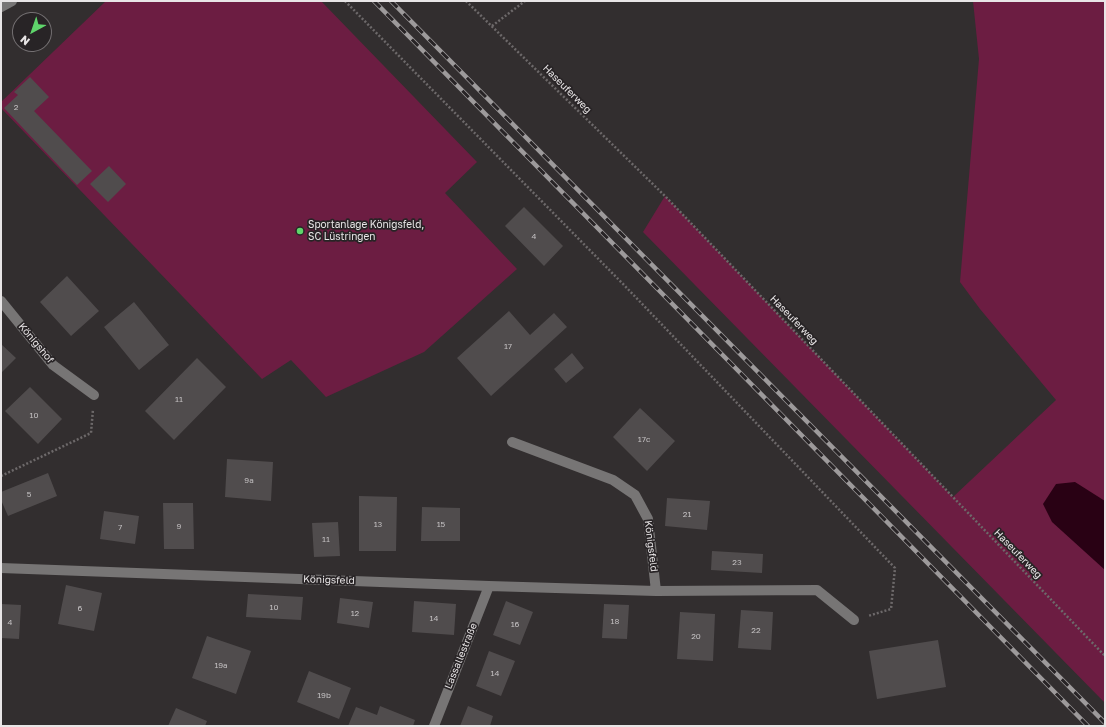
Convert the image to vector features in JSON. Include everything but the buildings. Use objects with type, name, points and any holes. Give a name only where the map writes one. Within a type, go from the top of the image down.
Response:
[{"type":"street","points":[[1,7],[12,1]]},
{"type":"street","name":"Königshof","points":[[1,301],[53,365],[94,395]]},
{"type":"street","name":"Königsfeld","points":[[512,442],[613,480],[636,495],[648,519],[656,591]]},
{"type":"street","name":"Königsfeld","points":[[1,568],[656,591],[817,590],[854,620]]},
{"type":"street","name":"Lassallestraße","points":[[434,726],[489,586]]},
{"type":"path","points":[[345,1],[624,285],[895,568],[891,609],[854,620]]},
{"type":"path","name":"Haseuferweg","points":[[466,1],[665,196],[1105,656]]},
{"type":"path","points":[[492,26],[525,1]]},
{"type":"path","points":[[1,476],[91,433],[94,395]]},
{"type":"shaded area","name":"Sportanlage Königsfeld, SC Lüstringen","points":[[106,1],[321,1],[477,162],[445,193],[517,269],[424,352],[326,397],[291,360],[262,379],[1,108],[1,102]]},
{"type":"shaded area","points":[[973,1],[1105,1],[1105,703],[643,232],[665,196],[953,497],[1056,400],[980,309],[960,282],[979,59]]},
{"type":"shaded area","points":[[1075,482],[1105,501],[1105,570],[1052,522],[1043,504],[1056,484]]},
{"type":"railway","points":[[374,1],[1088,726]]},
{"type":"railway","points":[[391,1],[1105,723]]},
{"type":"place","name":"Sportanlage Königsfeld, SC Lüstringen","points":[[300,231]]}]
